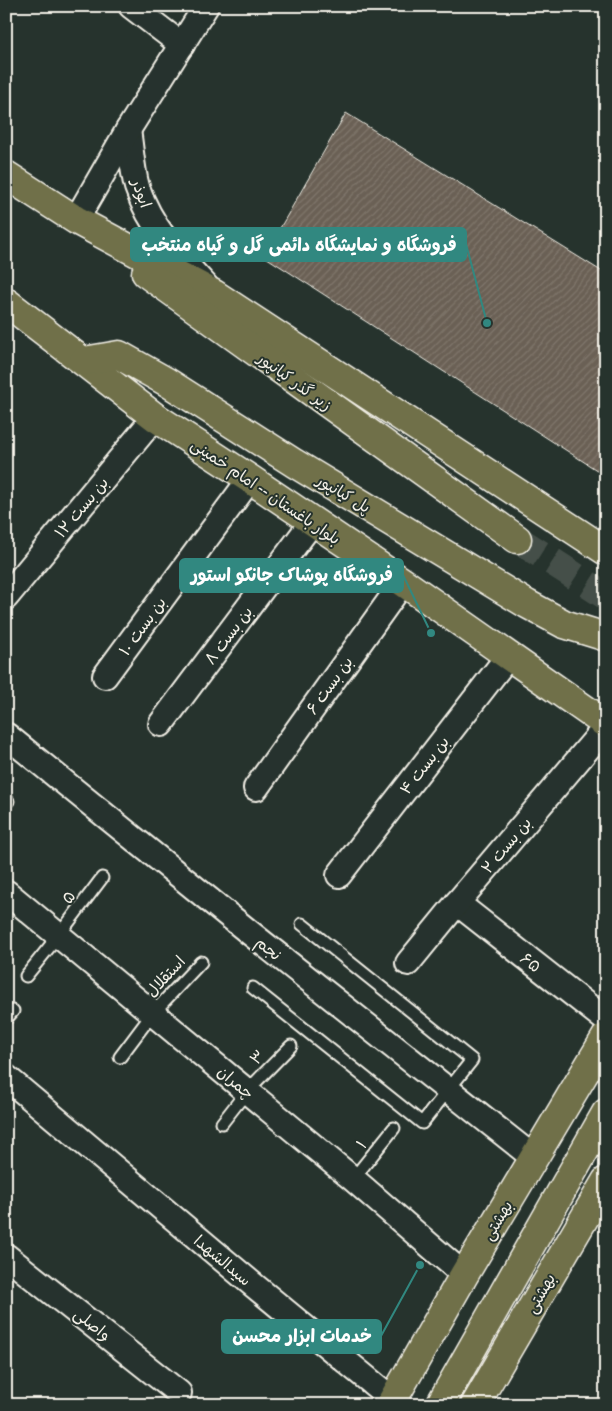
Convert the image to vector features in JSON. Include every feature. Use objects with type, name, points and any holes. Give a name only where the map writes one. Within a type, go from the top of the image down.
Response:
[{"type":"main road","points":[[6,175],[76,220],[214,294],[606,551]]},
{"type":"main road","name":"زیر گذر کیانپور","points":[[76,220],[162,285],[517,539]]},
{"type":"main road","name":"بلوار باغستان -- امام خمینی","points":[[6,302],[155,417],[250,478],[509,655],[601,715]]},
{"type":"main road","name":"پل کیانپور","points":[[84,361],[119,355],[168,382],[294,463],[526,604],[564,624],[606,637]]},
{"type":"main road","name":"بهشتى","points":[[392,1402],[464,1275],[606,1037]]},
{"type":"main road","points":[[440,1405],[606,1113]]},
{"type":"main road","name":"بهشتی","points":[[475,1405],[606,1181]]},
{"type":"street","points":[[131,6],[182,44]]},
{"type":"street","points":[[76,220],[128,130],[206,6]]},
{"type":"street","name":"ابوذر","points":[[128,130],[137,186],[152,221],[175,253],[214,294]]},
{"type":"street","name":"بن بست ۱۲","points":[[6,597],[155,417]]},
{"type":"street","name":"بن بست ۱۰","points":[[105,676],[250,478]]},
{"type":"street","name":"بن بست ۸","points":[[161,724],[313,522]]},
{"type":"street","name":"بن بست ۶","points":[[256,788],[403,582]]},
{"type":"street","name":"بن بست ۴","points":[[339,876],[509,655]]},
{"type":"street","name":"بن بست ۲","points":[[408,963],[601,715]]},
{"type":"street","name":"نجم","points":[[6,735],[534,1158]]},
{"type":"street","name":"چمران","points":[[6,892],[353,1179],[464,1275]]},
{"type":"street","name":"۶۵","points":[[456,903],[606,1020]]},
{"type":"street","name":"سیدالشهدا","points":[[6,1077],[392,1402]]},
{"type":"street","name":"واصلی","points":[[6,1256],[179,1393]]},
{"type":"lane","name":"۵","points":[[26,976],[102,878]]},
{"type":"lane","points":[[253,988],[422,1123],[472,1060],[302,924]]},
{"type":"lane","name":"استقلال","points":[[120,1057],[153,1013],[201,962]]},
{"type":"lane","name":"۳","points":[[222,1123],[246,1090],[291,1046]]},
{"type":"lane","name":"۱","points":[[353,1179],[394,1128]]},
{"type":"building","points":[[346,113],[606,274],[606,476],[264,256]]},
{"type":"tunnel","points":[[517,539],[606,596]]},
{"type":"place","name":"فروشگاه و نمایشگاه دائمی گل و گیاه منتخب","points":[[487,323]]},
{"type":"place","name":"فروشگاه پوشاک جانکو استور","points":[[431,633]]},
{"type":"place","name":"خدمات ابزار محسن","points":[[420,1265]]}]
